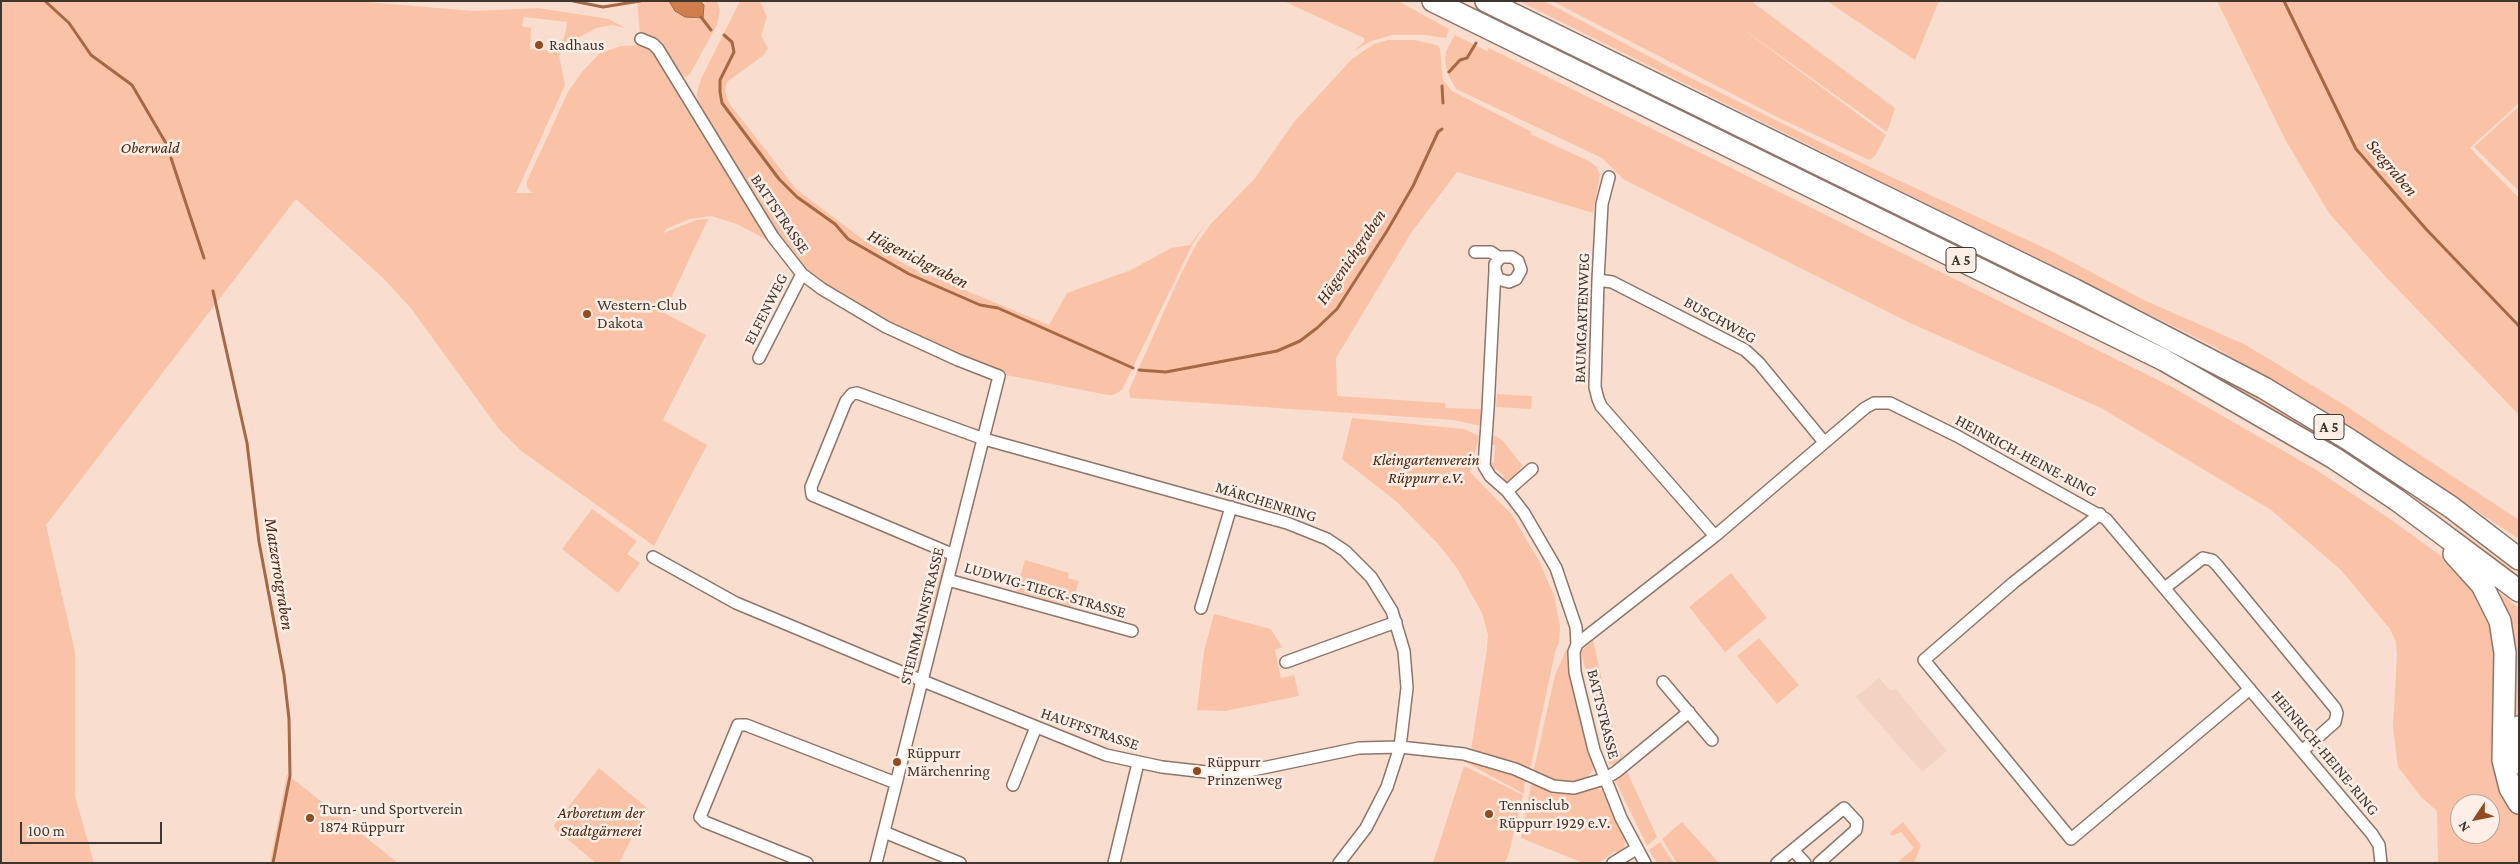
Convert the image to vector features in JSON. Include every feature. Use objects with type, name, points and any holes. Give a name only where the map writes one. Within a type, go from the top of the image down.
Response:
[{"type":"highway","name":"A 5","points":[[1442,5],[2164,360],[2334,458],[2418,516],[2519,591]]},
{"type":"highway","name":"A 5","points":[[1495,6],[2180,344],[2281,398],[2348,439],[2451,507],[2519,559]]},
{"type":"highway","points":[[2451,507],[2519,544]]},
{"type":"highway","points":[[2418,516],[2482,586],[2496,610],[2503,632],[2505,653],[2503,760],[2510,788],[2519,803]]},
{"type":"highway","points":[[2519,727],[2514,755],[2519,777]]},
{"type":"street","name":"BATTSTRASSE","points":[[641,39],[653,44],[658,49],[773,237],[802,274],[822,289],[886,327],[958,360],[999,376]]},
{"type":"street","name":"BAUMGARTENWEG","points":[[1609,177],[1602,204],[1598,280],[1595,386],[1598,399],[1601,406],[1715,536]]},
{"type":"street","points":[[1475,252],[1491,252],[1500,258]]},
{"type":"street","points":[[1509,256],[1516,259],[1520,264],[1520,274],[1513,281],[1505,282],[1498,278],[1495,270],[1495,264],[1500,258],[1509,256]]},
{"type":"street","name":"BATTSTRASSE","points":[[1495,270],[1484,466],[1490,476],[1507,491],[1535,530],[1556,568],[1570,607],[1577,644],[1574,652],[1575,672],[1604,779],[1636,849],[1645,863]]},
{"type":"street","name":"ELFENWEG","points":[[759,358],[802,274]]},
{"type":"street","name":"BUSCHWEG","points":[[1598,280],[1612,282],[1745,350],[1824,442]]},
{"type":"street","name":"STEINMANNSTRASSE","points":[[876,863],[999,376]]},
{"type":"street","name":"MÄRCHENRING","points":[[954,555],[812,495],[810,487],[846,401],[852,394],[857,393],[984,438],[1293,525],[1336,544],[1371,577],[1384,595],[1396,622],[1404,651],[1407,688],[1400,747],[1387,786],[1374,814],[1356,843],[1339,863]]},
{"type":"street","name":"HEINRICH-HEINE-RING","points":[[1577,644],[1715,536],[1865,408],[1874,403],[1890,403],[2100,514],[2114,526],[2372,834],[2379,845],[2382,863]]},
{"type":"street","points":[[1507,491],[1532,469]]},
{"type":"street","points":[[1202,608],[1230,507]]},
{"type":"street","points":[[2100,514],[2013,583],[1924,660],[2071,839],[2250,689]]},
{"type":"street","name":"HAUFFSTRASSE","points":[[653,557],[736,603],[1106,755],[1138,763],[1206,772],[1248,771],[1359,748],[1400,747],[1464,754],[1502,764],[1553,786],[1574,788],[1604,779],[1627,764],[1688,712]]},
{"type":"street","points":[[2166,587],[2203,558],[2212,560],[2217,565],[2335,708],[2337,713],[2335,722],[2302,750]]},
{"type":"street","name":"LUDWIG-TIECK-STRASSE","points":[[948,580],[1132,631]]},
{"type":"street","points":[[1286,662],[1396,622]]},
{"type":"street","points":[[1663,682],[1712,740]]},
{"type":"street","points":[[807,863],[705,822],[700,817],[738,725],[746,725],[896,783]]},
{"type":"street","points":[[1013,785],[1036,727]]},
{"type":"street","points":[[1114,863],[1138,763]]},
{"type":"street","points":[[1777,863],[1844,808],[1857,822],[1856,830],[1819,863]]},
{"type":"street","points":[[884,832],[960,863]]},
{"type":"street","points":[[1613,863],[1636,849]]},
{"type":"street","points":[[1793,850],[1805,863]]},
{"type":"shaded area","points":[[669,1],[700,1],[704,5],[703,18],[685,17],[675,11]]},
{"type":"shaded area","points":[[1879,678],[1891,691],[1895,688],[1947,751],[1922,772],[1856,697]]},
{"type":"green space","name":"Oberwald","points":[[1,1],[355,1],[474,11],[538,8],[609,19],[625,28],[613,25],[596,28],[569,43],[559,55],[565,85],[516,193],[532,193],[527,187],[527,181],[568,92],[582,72],[599,54],[606,51],[621,46],[645,45],[651,48],[769,241],[737,224],[711,216],[690,219],[666,229],[664,233],[696,220],[708,219],[664,313],[706,335],[663,420],[707,445],[654,546],[520,450],[498,428],[410,307],[384,279],[296,199],[46,525],[75,652],[75,796],[94,863],[1,863]],"holes":[[[524,17],[567,22],[565,35],[556,51],[530,49],[531,28],[522,26]]]},
{"type":"green space","points":[[637,1],[669,1],[680,14],[696,19],[703,18],[704,5],[700,1],[717,1],[720,10],[717,25],[690,74],[686,77],[680,75],[640,34]]},
{"type":"green space","points":[[740,1],[760,1],[767,17],[761,36],[768,48],[764,55],[727,82],[725,90],[729,103],[796,189],[869,244],[914,269],[1049,325],[1067,293],[1131,270],[1171,248],[1190,245],[1208,220],[1192,245],[1122,390],[1113,395],[1108,395],[1001,374],[907,333],[817,279],[804,268],[778,236],[697,106],[697,93],[701,79]]},
{"type":"green space","points":[[1283,1],[1398,1],[1449,29],[1446,38],[1424,35],[1392,35],[1369,42],[1354,51],[1364,42],[1364,38]]},
{"type":"green space","points":[[1519,1],[1544,1],[1673,69],[1870,167],[2053,252],[2144,300],[2246,345],[2346,406],[2519,520],[2519,539],[2332,415],[2211,345]]},
{"type":"green space","points":[[1552,1],[1751,1],[1895,108],[1887,132],[1736,24],[1886,135],[1875,156],[1869,160],[1779,118]]},
{"type":"green space","points":[[1827,1],[1939,1],[1915,60]]},
{"type":"green space","points":[[2217,1],[2519,1],[2519,103],[2470,148],[2519,198],[2519,415],[2382,273],[2329,213],[2286,141]]},
{"type":"green space","points":[[1475,6],[1757,146],[1755,148],[1617,80],[1474,8]]},
{"type":"green space","points":[[1455,35],[1487,51],[1489,48],[2172,387],[2315,469],[2390,519],[2470,577],[2490,609],[2511,801],[2519,814],[2519,863],[2438,863],[2437,811],[2422,798],[2398,767],[2393,727],[2397,655],[2396,642],[2390,629],[2341,570],[2271,510],[2101,408],[1908,322],[1623,179],[1602,158],[1456,89],[1447,73],[1446,51]]},
{"type":"green space","points":[[1388,40],[1414,40],[1437,45],[1440,49],[1443,80],[1452,91],[1532,132],[1530,134],[1589,161],[1597,167],[1600,175],[1593,213],[1457,172],[1411,233],[1336,358],[1337,396],[1445,403],[1446,408],[1482,409],[1481,426],[1454,420],[1130,398],[1129,390],[1180,276],[1197,243],[1210,225],[1255,178],[1294,122],[1352,59],[1374,44]]},
{"type":"green space","points":[[2519,106],[2519,191],[2474,147]]},
{"type":"green space","points":[[1924,228],[2145,337],[2282,412],[2425,505],[2519,575],[2519,579],[2297,425],[2154,345],[1923,231]]},
{"type":"green space","points":[[1497,394],[1532,396],[1531,409],[1496,407]]},
{"type":"green space","name":"Kleingartenverein Rüppurr e.V.","points":[[1352,418],[1464,429],[1479,436],[1470,472],[1512,515],[1539,561],[1554,595],[1560,626],[1559,643],[1555,652],[1531,766],[1528,769],[1471,750],[1487,649],[1488,635],[1482,613],[1457,568],[1439,545],[1397,502],[1342,459]]},
{"type":"green space","points":[[1489,435],[1496,436],[1503,441],[1522,465],[1518,473],[1506,482],[1500,481],[1504,476],[1496,469],[1492,473],[1488,463],[1494,463],[1495,445],[1489,444]]},
{"type":"green space","points":[[592,509],[637,541],[627,554],[640,563],[618,593],[562,549]]},
{"type":"green space","points":[[943,559],[946,565],[919,664],[914,663],[940,560]]},
{"type":"green space","points":[[1025,560],[1069,573],[1068,578],[1079,581],[1071,607],[1016,591]]},
{"type":"green space","points":[[1731,573],[1767,618],[1725,652],[1689,607]]},
{"type":"green space","points":[[2500,593],[2519,608],[2519,718],[2513,732],[2519,792],[2498,596]]},
{"type":"green space","points":[[1214,614],[1271,629],[1282,647],[1275,650],[1281,678],[1294,675],[1299,696],[1225,711],[1197,710],[1204,651]]},
{"type":"green space","points":[[1759,638],[1799,685],[1777,704],[1737,656]]},
{"type":"green space","points":[[1593,640],[1614,733],[1623,760],[1615,765],[1609,764],[1581,652]]},
{"type":"green space","points":[[1567,648],[1569,649],[1569,666],[1594,763],[1593,770],[1586,779],[1564,783],[1551,780],[1534,772],[1534,769],[1555,675]]},
{"type":"green space","points":[[1465,759],[1525,777],[1524,794],[1465,762]]},
{"type":"green space","name":"Tennisclub Rüppurr 1929 e.V.","points":[[1464,766],[1523,795],[1505,863],[1433,863]]},
{"type":"green space","name":"Arboretum der Stadtgärnerei","points":[[599,768],[647,808],[619,863],[596,863],[556,830],[554,825]]},
{"type":"green space","points":[[1626,769],[1657,837],[1647,846],[1615,780]]},
{"type":"green space","name":"Turn- und Sportverein 1874 Rüppurr","points":[[287,774],[398,863],[270,863]]},
{"type":"green space","points":[[1536,782],[1594,787],[1603,791],[1625,837],[1624,849],[1618,854],[1615,851],[1599,863],[1583,863],[1521,838],[1531,785]]},
{"type":"green space","points":[[1682,822],[1719,863],[1677,863],[1662,839]]},
{"type":"green space","points":[[1903,822],[1921,845],[1914,863],[1897,863],[1914,848],[1901,832],[1892,836],[1890,833]]},
{"type":"green space","points":[[1660,842],[1674,863],[1657,863],[1649,850]]},
{"type":"waterway","name":"Matzerrotgraben","points":[[45,1],[69,23],[91,55],[132,85],[167,145]]},
{"type":"waterway","points":[[573,1],[603,7],[640,1]]},
{"type":"waterway","name":"Seegraben","points":[[2284,1],[2356,149],[2426,229],[2519,326]]},
{"type":"waterway","points":[[701,17],[711,30]]},
{"type":"waterway","name":"Hägenichgraben","points":[[724,35],[732,42],[734,52],[720,80],[722,103],[779,179],[797,197],[835,224],[848,239],[909,274],[980,305],[998,308],[1133,368]]},
{"type":"waterway","points":[[1449,72],[1460,60],[1467,58],[1476,43]]},
{"type":"waterway","name":"Hägenichgraben","points":[[1442,86],[1443,103]]},
{"type":"waterway","name":"Hägenichgraben","points":[[1139,370],[1166,372],[1277,351],[1300,341],[1317,328],[1337,309],[1387,231],[1413,186],[1438,132],[1442,129]]},
{"type":"waterway","name":"Matzerrotgraben","points":[[171,158],[204,258]]},
{"type":"waterway","name":"Matzerrotgraben","points":[[213,291],[247,443],[259,542],[284,675],[289,719],[290,776],[273,863]]},
{"type":"place","name":"Radhaus","points":[[539,45]]},
{"type":"place","name":"Western-Club Dakota","points":[[587,314]]},
{"type":"place","name":"Rüppurr Märchenring","points":[[897,762]]},
{"type":"place","name":"Rüppurr Prinzenweg","points":[[1197,771]]},
{"type":"place","name":"Tennisclub Rüppurr 1929 e.V.","points":[[1489,814]]},
{"type":"place","name":"Turn- und Sportverein 1874 Rüppurr","points":[[310,818]]}]
